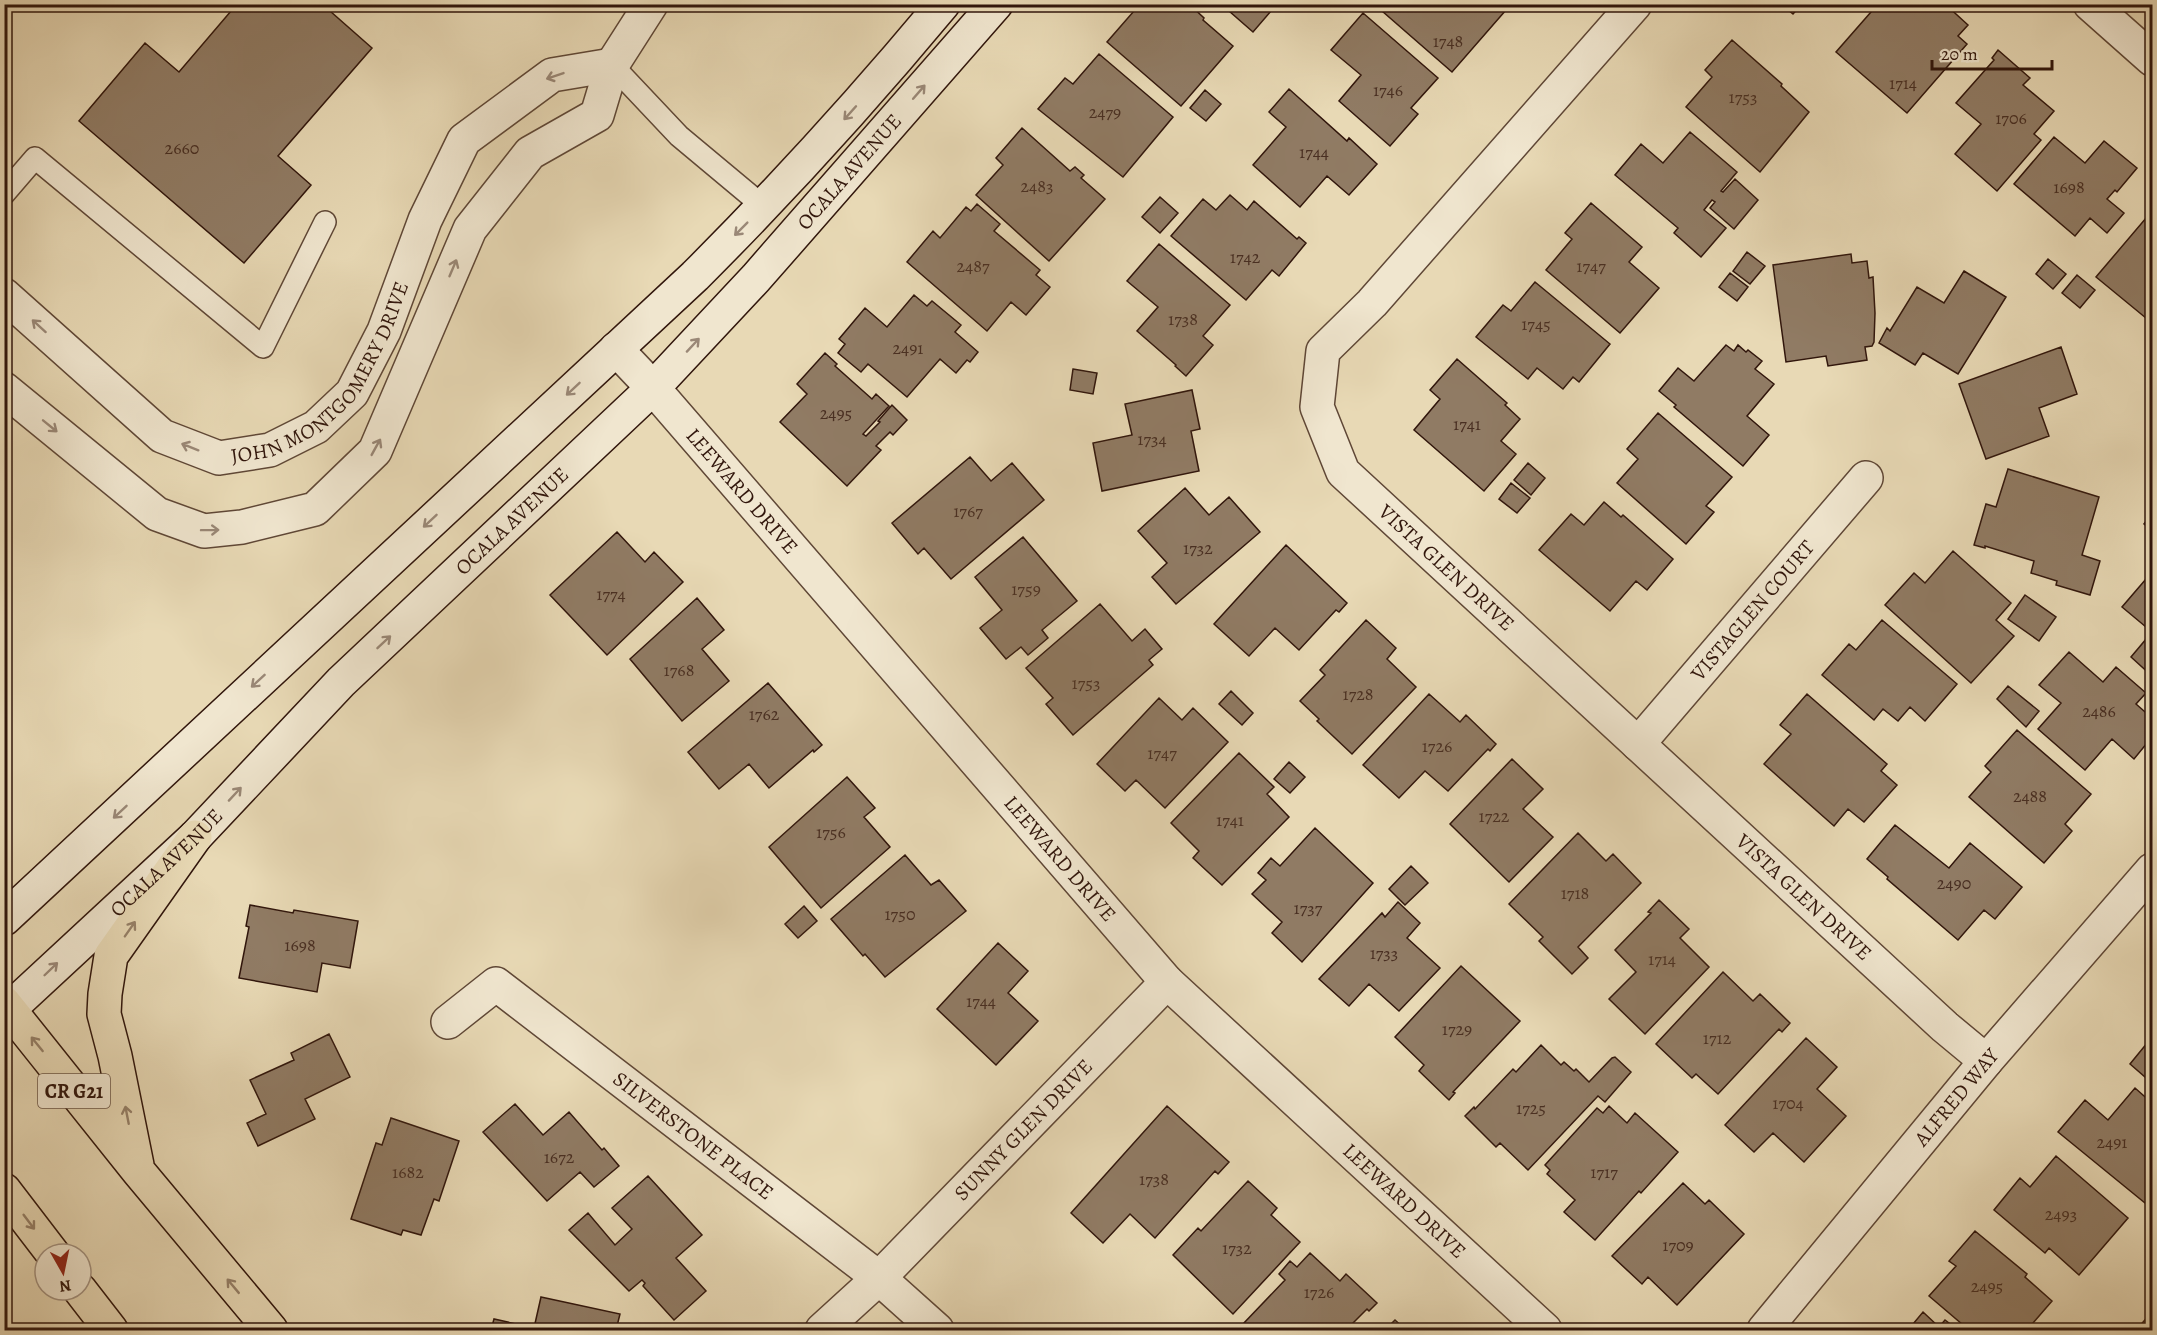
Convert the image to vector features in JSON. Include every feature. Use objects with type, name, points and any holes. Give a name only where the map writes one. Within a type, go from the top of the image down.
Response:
[{"type":"highway","points":[[139,1172],[104,1014],[111,956],[195,837]]},
{"type":"highway","name":"CR G21","points":[[6,1009],[271,1330]]},
{"type":"highway","points":[[4,1191],[44,1242]]},
{"type":"highway","points":[[89,1302],[111,1330]]},
{"type":"street","name":"JOHN MONTGOMERY DRIVE","points":[[4,389],[157,514],[204,531],[242,527],[315,509],[375,451],[470,229],[530,153],[597,115],[612,65],[651,4]]},
{"type":"street","name":"OCALA AVENUE","points":[[4,919],[694,276],[764,207],[872,88],[943,4]]},
{"type":"street","name":"OCALA AVENUE","points":[[6,1009],[195,837],[341,682],[653,388],[756,279],[996,4]]},
{"type":"street","name":"VISTA GLEN DRIVE","points":[[1635,4],[1372,303],[1323,351],[1317,407],[1343,472],[1936,1019],[1986,1061]]},
{"type":"street","points":[[2090,4],[2152,59]]},
{"type":"street","name":"JOHN MONTGOMERY DRIVE","points":[[4,295],[162,436],[219,458],[270,450],[316,427],[352,393],[384,331],[425,220],[464,140],[552,75],[612,65]]},
{"type":"street","points":[[425,220],[467,235]]},
{"type":"street","name":"LEEWARD DRIVE","points":[[616,349],[653,388],[1167,982],[1545,1330]]},
{"type":"street","name":"VISTAGLEN COURT","points":[[1638,744],[1866,478]]},
{"type":"street","name":"ALFRED WAY","points":[[1764,1330],[1986,1061],[2152,870]]},
{"type":"street","name":"SUNNY GLEN DRIVE","points":[[822,1330],[879,1278],[1167,982]]},
{"type":"street","name":"SILVERSTONE PLACE","points":[[448,1022],[496,984],[879,1278],[937,1330]]},
{"type":"lane","points":[[612,65],[679,136],[764,207]]},
{"type":"lane","points":[[4,194],[35,158],[263,347],[326,222]]},
{"type":"building","points":[[237,4],[322,4],[372,48],[278,156],[311,185],[244,263],[79,121],[145,43],[179,72]]},
{"type":"building","points":[[1129,4],[1189,4],[1204,18],[1203,20],[1233,46],[1181,106],[1107,42],[1134,11]]},
{"type":"building","points":[[1221,4],[1277,4],[1253,32]]},
{"type":"building","points":[[1374,4],[1500,4],[1506,10],[1452,72]]},
{"type":"building","points":[[1781,4],[1802,4],[1793,14]]},
{"type":"building","points":[[1878,4],[1945,4],[1968,25],[1958,36],[1967,44],[1907,113],[1836,52]]},
{"type":"building","points":[[1363,13],[1438,78],[1411,108],[1418,114],[1390,146],[1339,101],[1361,75],[1331,50]]},
{"type":"building","points":[[1732,40],[1782,84],[1781,86],[1809,112],[1760,172],[1686,107],[1712,77],[1705,70]]},
{"type":"building","points":[[1998,50],[2030,78],[2023,85],[2054,111],[2034,134],[2041,140],[1997,191],[1955,154],[1981,124],[1956,103],[1994,60],[1992,58]]},
{"type":"building","points":[[1099,54],[1173,117],[1123,177],[1038,109],[1065,78],[1073,84]]},
{"type":"building","points":[[1289,89],[1347,141],[1349,138],[1377,164],[1349,195],[1327,176],[1300,207],[1253,165],[1286,127],[1269,112]]},
{"type":"building","points":[[1205,90],[1221,104],[1206,121],[1190,108]]},
{"type":"building","points":[[1022,128],[1070,171],[1075,167],[1084,175],[1081,178],[1105,199],[1049,261],[976,195],[1003,165],[996,158]]},
{"type":"building","points":[[1690,132],[1737,172],[1721,191],[1723,192],[1735,179],[1758,200],[1734,229],[1710,208],[1715,202],[1712,200],[1704,210],[1726,228],[1701,257],[1674,233],[1678,228],[1615,175],[1641,144],[1663,163]]},
{"type":"building","points":[[2054,137],[2085,163],[2104,141],[2137,168],[2117,192],[2115,190],[2107,199],[2124,213],[2107,233],[2090,218],[2075,236],[2014,184]]},
{"type":"building","points":[[1230,195],[1247,210],[1254,201],[1297,239],[1299,237],[1306,243],[1279,276],[1272,270],[1246,300],[1171,236],[1203,199],[1216,210]]},
{"type":"building","points":[[1160,197],[1178,213],[1160,233],[1142,217]]},
{"type":"building","points":[[1591,203],[1642,247],[1629,262],[1659,288],[1620,333],[1546,270],[1572,239],[1565,233]]},
{"type":"building","points":[[977,204],[1000,224],[994,231],[1040,270],[1036,275],[1050,287],[1026,315],[1011,302],[987,331],[907,262],[933,231],[940,238],[966,207],[971,211]]},
{"type":"building","points":[[2152,211],[2152,323],[2096,277]]},
{"type":"building","points":[[1159,244],[1230,305],[1203,336],[1213,345],[1186,376],[1137,331],[1158,307],[1127,281]]},
{"type":"building","points":[[1747,252],[1765,266],[1750,284],[1733,271]]},
{"type":"building","points":[[1851,254],[1852,263],[1867,261],[1869,278],[1873,277],[1874,342],[1872,346],[1865,347],[1867,360],[1828,366],[1826,356],[1786,362],[1773,265]]},
{"type":"building","points":[[2048,259],[2066,274],[2053,289],[2036,274]]},
{"type":"building","points":[[1964,271],[2006,297],[1958,374],[1923,353],[1915,365],[1879,343],[1887,328],[1890,331],[1917,287],[1944,303]]},
{"type":"building","points":[[1730,273],[1748,287],[1737,301],[1719,287]]},
{"type":"building","points":[[2077,275],[2095,290],[2080,308],[2062,293]]},
{"type":"building","points":[[1535,282],[1610,344],[1579,382],[1573,377],[1563,389],[1537,368],[1528,379],[1476,337],[1503,305],[1511,311]]},
{"type":"building","points":[[914,295],[927,306],[932,301],[961,325],[955,332],[978,352],[970,362],[967,360],[956,373],[940,359],[907,397],[868,364],[861,372],[838,353],[845,344],[839,339],[865,308],[887,327]]},
{"type":"building","points":[[1726,345],[1734,351],[1738,345],[1762,361],[1755,369],[1774,384],[1747,416],[1769,435],[1743,466],[1674,407],[1676,405],[1659,391],[1678,368],[1694,381]]},
{"type":"building","points":[[2061,347],[2077,394],[2039,408],[2049,436],[1986,459],[1959,384]]},
{"type":"building","points":[[825,353],[837,364],[835,366],[872,399],[876,394],[889,406],[863,434],[866,436],[880,422],[878,421],[892,405],[907,420],[893,435],[890,432],[876,446],[881,450],[847,486],[780,422],[807,394],[797,384]]},
{"type":"building","points":[[1457,359],[1507,403],[1505,405],[1520,419],[1501,441],[1516,454],[1484,491],[1414,430],[1440,399],[1430,390]]},
{"type":"building","points":[[1073,369],[1097,373],[1093,394],[1070,390]]},
{"type":"building","points":[[1192,390],[1200,429],[1191,431],[1199,471],[1102,491],[1093,443],[1132,435],[1125,404]]},
{"type":"building","points":[[1658,413],[1732,477],[1706,506],[1714,512],[1686,544],[1617,483],[1638,459],[1627,449]]},
{"type":"building","points":[[970,457],[991,481],[1012,463],[1044,500],[951,579],[924,548],[918,554],[892,523]]},
{"type":"building","points":[[1528,463],[1545,478],[1531,495],[1514,480]]},
{"type":"building","points":[[2008,469],[2099,497],[2082,555],[2100,561],[2090,595],[2056,585],[2057,581],[2031,573],[2034,561],[1985,546],[1985,548],[1974,545],[1986,504],[1996,507]]},
{"type":"building","points":[[1511,483],[1530,498],[1517,513],[1499,499]]},
{"type":"building","points":[[1185,488],[1209,515],[1229,497],[1260,532],[1176,604],[1152,577],[1167,563],[1138,531]]},
{"type":"building","points":[[1604,502],[1621,517],[1623,515],[1673,559],[1647,590],[1636,581],[1610,611],[1539,550],[1571,514],[1584,525]]},
{"type":"building","points":[[2152,514],[2152,531],[2144,524]]},
{"type":"building","points":[[617,532],[645,562],[654,552],[683,582],[607,655],[550,595]]},
{"type":"building","points":[[1023,537],[1077,601],[1042,630],[1048,638],[1028,655],[1021,647],[1006,659],[980,628],[1002,610],[975,577]]},
{"type":"building","points":[[1286,545],[1347,603],[1339,612],[1336,610],[1299,650],[1275,628],[1249,656],[1214,624]]},
{"type":"building","points":[[1953,551],[2011,603],[1996,620],[2014,636],[1971,683],[1885,605],[1914,573],[1925,583]]},
{"type":"building","points":[[2152,572],[2152,632],[2122,607]]},
{"type":"building","points":[[2025,595],[2056,617],[2039,641],[2008,619]]},
{"type":"building","points":[[697,598],[724,630],[702,649],[729,681],[682,721],[630,659]]},
{"type":"building","points":[[1100,604],[1132,641],[1145,629],[1162,649],[1149,660],[1153,665],[1073,735],[1046,704],[1053,698],[1026,668]]},
{"type":"building","points":[[1366,620],[1396,648],[1387,659],[1416,687],[1352,754],[1317,721],[1319,719],[1300,701],[1325,675],[1320,670]]},
{"type":"building","points":[[1882,620],[1957,684],[1925,721],[1910,707],[1898,721],[1883,709],[1874,720],[1822,675],[1849,644],[1856,650]]},
{"type":"building","points":[[2152,632],[2152,676],[2131,657]]},
{"type":"building","points":[[2069,652],[2103,682],[2116,667],[2146,693],[2136,704],[2152,718],[2152,737],[2134,759],[2112,739],[2085,770],[2038,729],[2061,703],[2039,685]]},
{"type":"building","points":[[768,683],[822,745],[769,788],[749,764],[719,789],[688,752]]},
{"type":"building","points":[[2008,686],[2039,711],[2026,727],[1997,699]]},
{"type":"building","points":[[1231,691],[1253,713],[1242,725],[1219,704]]},
{"type":"building","points":[[1429,694],[1460,722],[1466,715],[1496,744],[1490,751],[1488,749],[1448,791],[1425,771],[1399,798],[1363,765]]},
{"type":"building","points":[[1807,694],[1887,764],[1881,771],[1897,785],[1864,822],[1848,809],[1834,826],[1764,764],[1791,734],[1780,725]]},
{"type":"building","points":[[1159,698],[1182,720],[1193,708],[1228,742],[1165,808],[1136,780],[1125,791],[1097,764]]},
{"type":"building","points":[[2017,730],[2091,794],[2065,824],[2072,831],[2044,863],[1969,797],[1991,772],[1985,766]]},
{"type":"building","points":[[1239,753],[1274,787],[1267,794],[1289,817],[1222,885],[1193,858],[1199,851],[1171,823]]},
{"type":"building","points":[[1512,759],[1543,789],[1523,809],[1553,837],[1509,882],[1450,824]]},
{"type":"building","points":[[1289,762],[1305,777],[1290,793],[1274,779]]},
{"type":"building","points":[[847,777],[875,808],[864,817],[890,847],[821,908],[769,847]]},
{"type":"building","points":[[1895,825],[1949,868],[1970,843],[2022,887],[1995,919],[1984,910],[1958,940],[1867,859]]},
{"type":"building","points":[[1315,828],[1373,883],[1302,962],[1272,933],[1282,922],[1252,894],[1266,880],[1258,873],[1271,858],[1280,866]]},
{"type":"building","points":[[1578,833],[1606,861],[1613,854],[1641,883],[1578,947],[1588,958],[1572,974],[1539,941],[1543,937],[1509,904]]},
{"type":"building","points":[[905,855],[931,885],[939,880],[966,911],[885,977],[831,919]]},
{"type":"building","points":[[1411,866],[1428,883],[1405,905],[1389,889]]},
{"type":"building","points":[[1659,900],[1689,929],[1680,938],[1709,967],[1645,1034],[1609,999],[1636,972],[1615,950],[1651,913],[1648,912]]},
{"type":"building","points":[[1398,902],[1420,923],[1407,938],[1440,968],[1399,1011],[1369,984],[1349,1006],[1319,979],[1382,913],[1385,917]]},
{"type":"building","points":[[250,905],[358,921],[350,968],[322,963],[317,992],[239,978],[249,927],[246,926]]},
{"type":"building","points":[[804,906],[817,921],[798,938],[785,924]]},
{"type":"building","points":[[998,943],[1028,971],[1008,993],[1038,1021],[996,1065],[937,1009]]},
{"type":"building","points":[[1461,966],[1520,1021],[1453,1092],[1455,1093],[1449,1100],[1419,1071],[1424,1065],[1395,1037]]},
{"type":"building","points":[[1723,972],[1753,1001],[1760,994],[1790,1023],[1782,1032],[1779,1029],[1718,1094],[1696,1074],[1692,1078],[1656,1044]]},
{"type":"building","points":[[329,1034],[350,1077],[305,1099],[315,1119],[258,1146],[247,1123],[266,1114],[250,1080],[294,1060],[291,1053]]},
{"type":"building","points":[[2152,1037],[2152,1083],[2130,1064]]},
{"type":"building","points":[[1806,1038],[1837,1067],[1817,1089],[1846,1116],[1804,1162],[1773,1133],[1754,1152],[1725,1125]]},
{"type":"building","points":[[1541,1045],[1561,1065],[1564,1062],[1574,1071],[1576,1069],[1589,1082],[1615,1057],[1631,1072],[1605,1102],[1598,1096],[1528,1170],[1500,1143],[1496,1147],[1465,1116],[1474,1107],[1475,1109],[1513,1069],[1516,1072]]},
{"type":"building","points":[[2135,1088],[2152,1103],[2152,1164],[2149,1169],[2152,1172],[2152,1194],[2145,1203],[2058,1132],[2085,1100],[2108,1120]]},
{"type":"building","points":[[515,1104],[543,1135],[569,1112],[619,1166],[594,1187],[580,1172],[547,1201],[483,1132]]},
{"type":"building","points":[[1167,1106],[1229,1162],[1218,1174],[1215,1171],[1155,1238],[1130,1214],[1103,1243],[1071,1213]]},
{"type":"building","points":[[1609,1106],[1627,1123],[1635,1113],[1678,1152],[1595,1240],[1564,1212],[1575,1200],[1547,1174],[1550,1170],[1545,1165],[1597,1108],[1603,1113]]},
{"type":"building","points":[[391,1118],[459,1141],[439,1201],[434,1199],[421,1235],[403,1230],[401,1235],[351,1219],[376,1143],[382,1145]]},
{"type":"building","points":[[2056,1156],[2128,1218],[2079,1275],[2049,1248],[2045,1253],[1994,1210],[2020,1178],[2030,1187]]},
{"type":"building","points":[[648,1176],[702,1235],[676,1258],[706,1291],[674,1320],[643,1286],[645,1283],[642,1280],[629,1291],[569,1230],[588,1213],[615,1245],[632,1229],[612,1208]]},
{"type":"building","points":[[1248,1181],[1277,1208],[1271,1215],[1300,1242],[1233,1314],[1173,1255],[1198,1228],[1201,1231]]},
{"type":"building","points":[[1683,1183],[1705,1204],[1709,1200],[1744,1234],[1677,1305],[1648,1277],[1642,1284],[1612,1256]]},
{"type":"building","points":[[1975,1231],[2027,1274],[2025,1277],[2052,1301],[2029,1330],[1969,1330],[1929,1296],[1956,1266],[1949,1261]]},
{"type":"building","points":[[1310,1253],[1340,1281],[1346,1274],[1377,1303],[1369,1311],[1367,1309],[1346,1330],[1250,1330],[1243,1324],[1285,1280],[1279,1274],[1290,1261],[1297,1267]]},
{"type":"building","points":[[541,1297],[620,1314],[616,1330],[491,1330],[494,1319],[534,1328]]},
{"type":"building","points":[[1923,1312],[1939,1327],[1945,1320],[1958,1330],[1908,1330]]},
{"type":"building","points":[[2152,1312],[2152,1330],[2136,1330]]},
{"type":"building","points":[[1395,1320],[1406,1330],[1385,1330]]}]
